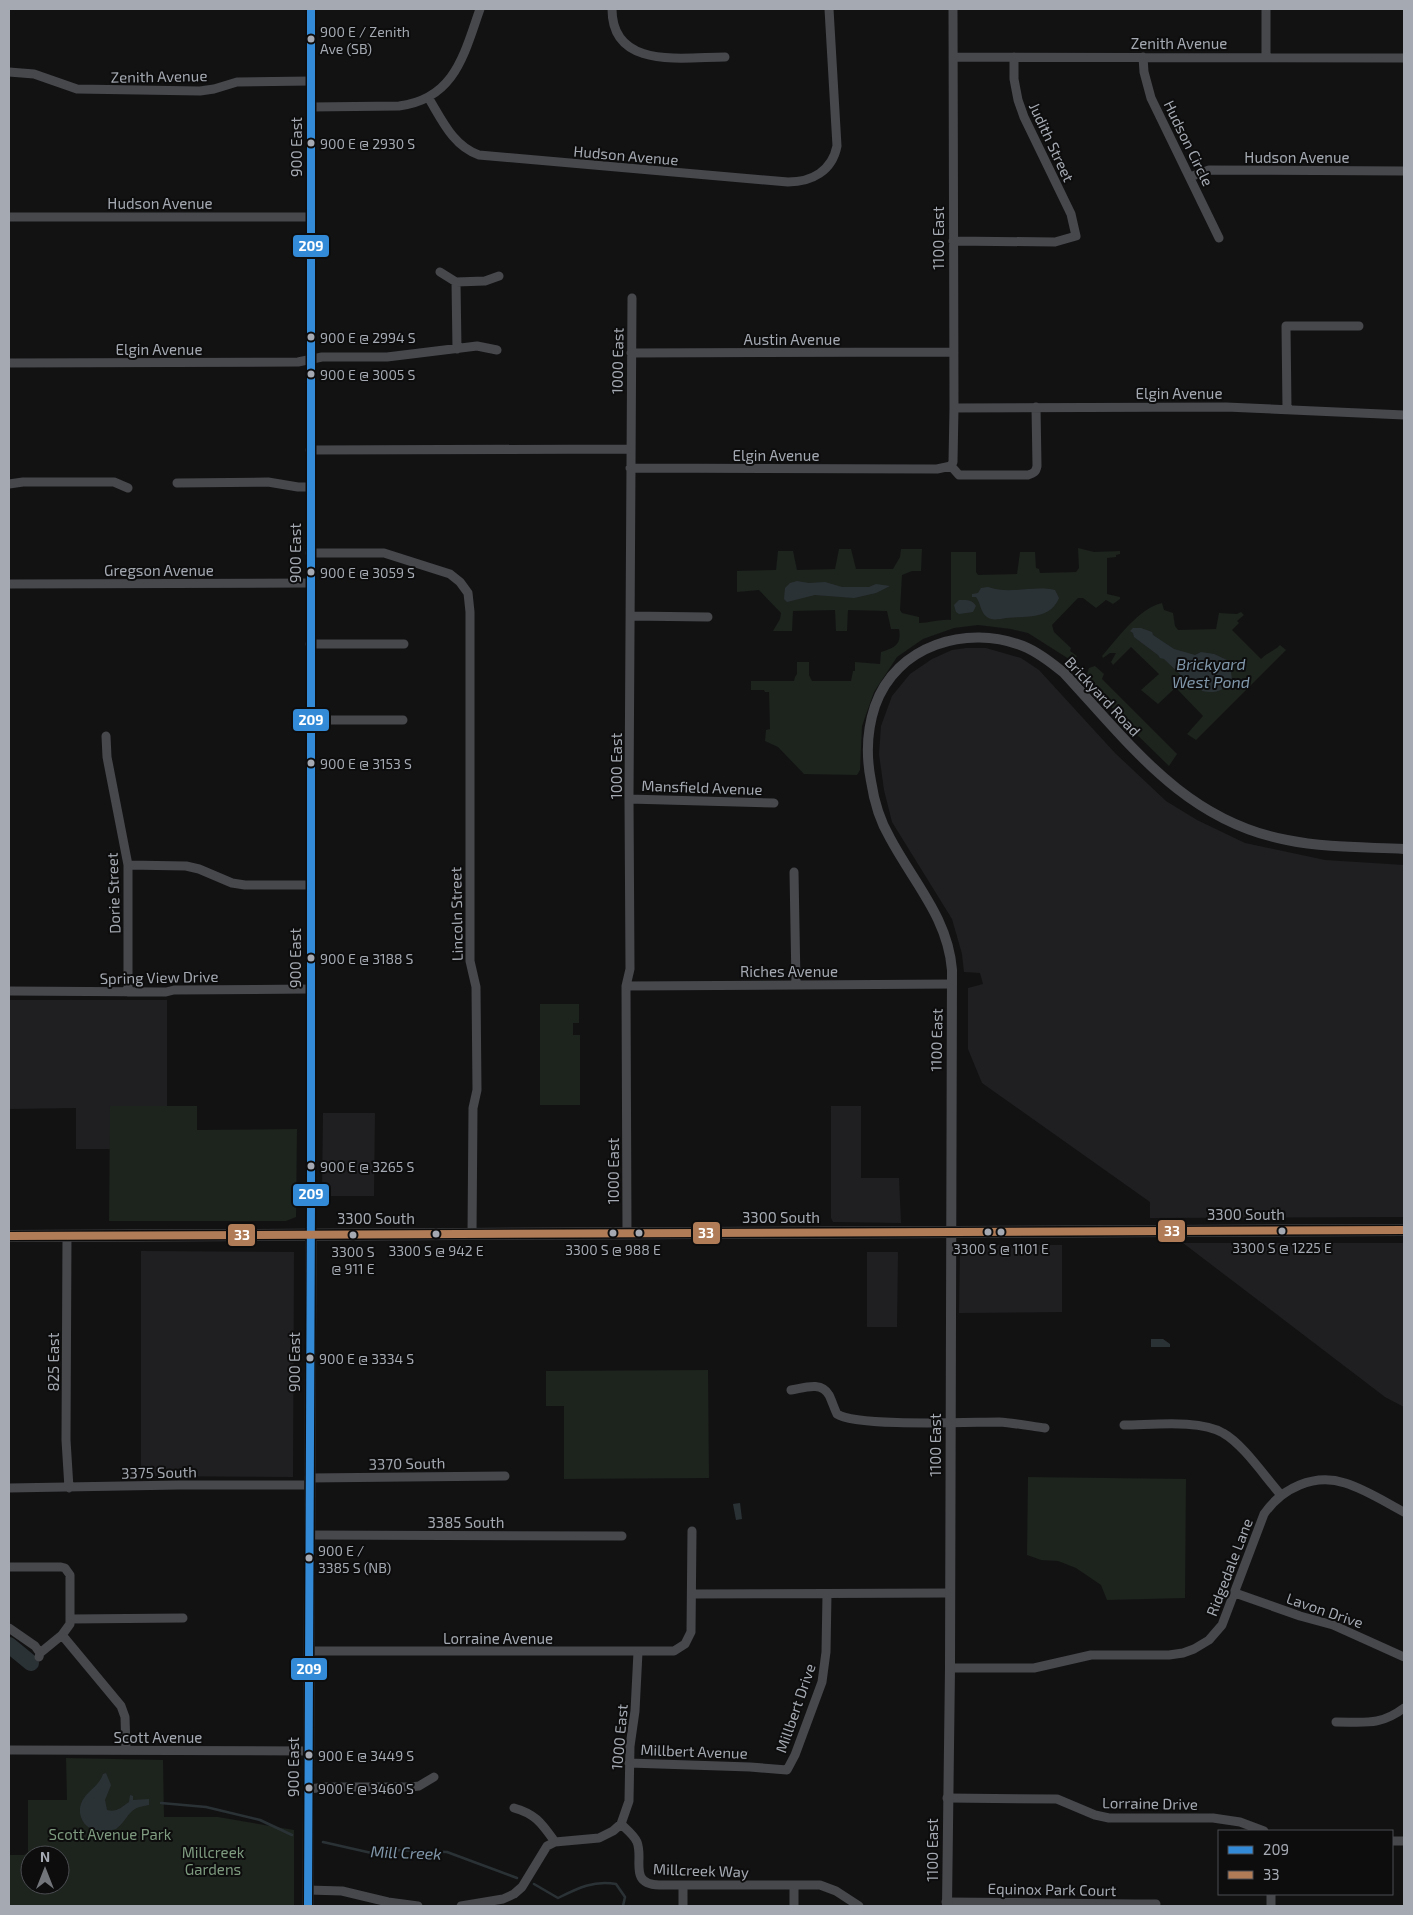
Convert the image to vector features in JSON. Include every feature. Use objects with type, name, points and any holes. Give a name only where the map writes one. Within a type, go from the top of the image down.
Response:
[{"type":"main road","name":"3300 South","points":[[9,1236],[1404,1230]]},
{"type":"main road","name":"900 East","points":[[308,1906],[311,1235]]},
{"type":"street","name":"900 East","points":[[311,9],[311,1235]]},
{"type":"street","points":[[311,107],[399,106],[411,104],[428,97],[444,86],[456,71],[480,9]]},
{"type":"street","points":[[612,9],[612,23],[616,33],[624,43],[642,55],[658,57],[725,57]]},
{"type":"street","name":"Hudson Avenue","points":[[428,97],[458,143],[467,150],[485,156],[794,182],[810,180],[824,171],[831,163],[836,151],[837,140],[829,9]]},
{"type":"street","name":"1100 East","points":[[951,466],[953,462],[954,408],[953,9]]},
{"type":"street","points":[[1266,9],[1266,57]]},
{"type":"street","name":"Zenith Avenue","points":[[953,57],[1404,58]]},
{"type":"street","name":"Judith Street","points":[[953,242],[1055,242],[1076,236],[1070,214],[1024,118],[1016,93],[1014,57]]},
{"type":"street","name":"Hudson Circle","points":[[1143,57],[1144,72],[1151,98],[1219,238]]},
{"type":"street","name":"Zenith Avenue","points":[[9,72],[34,74],[65,86],[90,90],[200,90],[214,89],[237,82],[311,81]]},
{"type":"street","name":"Hudson Avenue","points":[[1190,177],[1209,170],[1404,172]]},
{"type":"street","name":"Hudson Avenue","points":[[9,217],[310,217]]},
{"type":"street","points":[[440,272],[456,282],[485,282],[499,276]]},
{"type":"street","points":[[456,282],[457,349]]},
{"type":"street","name":"1000 East","points":[[627,1233],[626,986],[630,970],[630,449],[632,298]]},
{"type":"street","points":[[1287,409],[1286,326],[1359,326]]},
{"type":"street","points":[[310,360],[322,357],[387,357],[477,346],[497,350]]},
{"type":"street","name":"Austin Avenue","points":[[631,353],[954,352]]},
{"type":"street","name":"Elgin Avenue","points":[[9,363],[298,362],[310,360]]},
{"type":"street","points":[[951,466],[959,475],[1034,474],[1037,466],[1036,406]]},
{"type":"street","name":"Elgin Avenue","points":[[954,408],[1226,406],[1404,415]]},
{"type":"street","points":[[310,450],[630,449]]},
{"type":"street","name":"Elgin Avenue","points":[[630,468],[937,469],[951,466]]},
{"type":"street","points":[[9,484],[23,482],[114,482],[128,488]]},
{"type":"street","points":[[177,482],[268,482],[310,487]]},
{"type":"street","name":"Lincoln Street","points":[[310,553],[384,553],[450,574],[460,582],[468,593],[470,612],[470,961],[476,987],[476,1081],[473,1108],[472,1234]]},
{"type":"street","name":"Gregson Avenue","points":[[9,584],[310,583]]},
{"type":"street","points":[[630,616],[708,617]]},
{"type":"street","name":"Brickyard Road","points":[[952,984],[951,957],[945,932],[889,837],[881,818],[870,779],[868,748],[870,726],[876,704],[892,678],[902,666],[918,654],[939,643],[952,639],[981,636],[1007,640],[1025,647],[1049,661],[1064,673],[1144,762],[1190,799],[1232,822],[1258,832],[1292,841],[1327,846],[1404,849]]},
{"type":"street","points":[[310,644],[404,644]]},
{"type":"street","points":[[310,720],[403,720]]},
{"type":"street","name":"Dorie Street","points":[[106,736],[107,757],[128,865],[128,992]]},
{"type":"street","name":"Mansfield Avenue","points":[[629,799],[774,803]]},
{"type":"street","points":[[128,865],[186,866],[232,883],[245,885],[310,885]]},
{"type":"street","points":[[794,872],[796,984]]},
{"type":"street","name":"1100 East","points":[[947,1904],[950,1668],[952,984]]},
{"type":"street","name":"Riches Avenue","points":[[626,986],[952,984]]},
{"type":"street","name":"Spring View Drive","points":[[9,991],[166,992],[174,990],[310,989]]},
{"type":"street","name":"825 East","points":[[67,1236],[66,1440],[69,1488]]},
{"type":"street","points":[[791,1390],[814,1386],[823,1388],[828,1393],[838,1414],[844,1418],[897,1422],[1000,1422],[1045,1428]]},
{"type":"street","points":[[1124,1425],[1197,1425],[1218,1430],[1237,1443],[1281,1496]]},
{"type":"street","name":"3370 South","points":[[309,1482],[505,1476]]},
{"type":"street","name":"Ridgedale Lane","points":[[950,1668],[1034,1668],[1091,1655],[1183,1654],[1202,1645],[1216,1633],[1226,1616],[1264,1514],[1281,1496],[1294,1487],[1311,1482],[1334,1480],[1351,1485],[1404,1512]]},
{"type":"street","name":"3375 South","points":[[9,1488],[309,1482]]},
{"type":"street","points":[[692,1531],[692,1594],[949,1593]]},
{"type":"street","name":"3385 South","points":[[309,1535],[622,1536]]},
{"type":"street","points":[[9,1567],[65,1568],[70,1575],[71,1619],[70,1624],[62,1635],[40,1655],[35,1646],[9,1628]]},
{"type":"street","name":"Lavon Drive","points":[[1235,1592],[1300,1616],[1333,1625],[1404,1657]]},
{"type":"street","name":"Lorraine Avenue","points":[[309,1651],[674,1651],[685,1644],[691,1632],[692,1594]]},
{"type":"street","name":"Millbert Drive","points":[[787,1770],[795,1755],[824,1674],[827,1594]]},
{"type":"street","points":[[71,1619],[183,1618]]},
{"type":"street","points":[[62,1635],[121,1706],[125,1717],[126,1750]]},
{"type":"street","name":"1000 East","points":[[620,1824],[628,1801],[630,1746],[635,1710],[638,1652]]},
{"type":"street","points":[[1336,1722],[1382,1721],[1404,1708]]},
{"type":"street","name":"Scott Avenue","points":[[9,1750],[308,1751]]},
{"type":"street","name":"Millbert Avenue","points":[[630,1763],[787,1770]]},
{"type":"street","points":[[308,1789],[327,1787],[412,1787],[420,1786],[434,1777]]},
{"type":"street","name":"Lorraine Drive","points":[[947,1798],[1057,1799],[1095,1815],[1109,1818],[1213,1818],[1240,1822],[1261,1830]]},
{"type":"street","points":[[514,1808],[528,1812],[538,1820],[555,1842]]},
{"type":"street","points":[[461,1906],[503,1899],[514,1894],[522,1887],[547,1846],[555,1842],[599,1838],[613,1831],[620,1824]]},
{"type":"street","name":"Millcreek Way","points":[[620,1824],[636,1840],[638,1868],[642,1879],[646,1883],[828,1887],[858,1906]]},
{"type":"street","points":[[683,1885],[683,1906]]},
{"type":"street","points":[[794,1885],[794,1906]]},
{"type":"street","points":[[308,1890],[342,1891],[388,1902],[418,1906]]},
{"type":"street","name":"Equinox Park Court","points":[[947,1904],[1042,1902],[1156,1904]]},
{"type":"shaded area","points":[[986,648],[1021,658],[1039,670],[1115,753],[1166,801],[1197,820],[1245,843],[1325,860],[1404,865],[1404,1217],[1150,1218],[1150,1202],[982,1083],[968,1049],[968,988],[983,984],[980,973],[964,972],[962,954],[952,919],[892,822],[884,790],[879,754],[881,726],[892,696],[910,674],[932,659],[952,650]]},
{"type":"shaded area","points":[[9,1000],[167,1000],[167,1106],[110,1106],[110,1149],[76,1149],[76,1108],[9,1109]]},
{"type":"shaded area","points":[[831,1106],[861,1106],[861,1178],[899,1178],[901,1223],[833,1222],[831,1218]]},
{"type":"shaded area","points":[[323,1113],[375,1113],[374,1196],[322,1196]]},
{"type":"shaded area","points":[[1183,1243],[1404,1243],[1404,1407],[1385,1397]]},
{"type":"shaded area","points":[[967,1245],[1062,1245],[1062,1312],[959,1313],[960,1252]]},
{"type":"shaded area","points":[[141,1251],[294,1252],[293,1477],[141,1476]]},
{"type":"shaded area","points":[[867,1252],[898,1252],[897,1327],[867,1327]]},
{"type":"green space","points":[[1078,548],[1094,552],[1120,551],[1120,554],[1116,555],[1116,557],[1107,558],[1107,594],[1120,597],[1120,599],[1113,604],[1106,600],[1096,608],[1083,598],[1078,598],[1052,625],[1054,632],[1071,648],[1070,651],[1077,656],[1072,661],[1028,633],[978,625],[954,628],[923,639],[897,657],[874,692],[862,726],[860,770],[857,775],[804,774],[778,747],[765,741],[766,730],[770,729],[769,692],[751,690],[751,681],[794,681],[797,674],[797,662],[809,662],[809,675],[812,681],[851,681],[853,671],[855,671],[855,662],[880,664],[881,652],[896,645],[900,634],[899,629],[891,629],[887,611],[848,610],[847,631],[836,631],[835,610],[793,611],[792,631],[773,631],[780,619],[781,613],[759,590],[737,592],[737,571],[776,570],[778,551],[793,551],[797,570],[835,569],[839,549],[851,549],[856,569],[893,569],[900,557],[901,549],[922,549],[921,571],[912,571],[902,575],[900,610],[902,613],[919,617],[919,623],[923,623],[951,620],[951,552],[976,552],[976,572],[978,575],[1017,574],[1020,552],[1035,552],[1036,568],[1039,569],[1040,573],[1076,572],[1079,568]]},
{"type":"green space","points":[[1162,603],[1164,610],[1173,613],[1175,626],[1178,630],[1216,629],[1219,613],[1237,614],[1241,612],[1244,615],[1237,621],[1239,623],[1232,630],[1261,659],[1280,645],[1286,650],[1196,740],[1187,734],[1203,716],[1177,689],[1173,690],[1158,704],[1141,690],[1159,674],[1131,647],[1113,665],[1111,662],[1116,653],[1110,653],[1103,658],[1102,656],[1137,617],[1153,606]]},
{"type":"green space","points":[[1095,666],[1104,674],[1102,679],[1177,754],[1169,766],[1126,724],[1086,677],[1089,668]]},
{"type":"green space","points":[[540,1004],[579,1004],[579,1023],[573,1023],[573,1035],[580,1035],[580,1105],[540,1105]]},
{"type":"green space","points":[[110,1106],[197,1106],[197,1130],[297,1129],[296,1217],[286,1221],[109,1221]]},
{"type":"green space","points":[[708,1370],[709,1478],[564,1479],[564,1406],[546,1406],[546,1371]]},
{"type":"green space","points":[[1028,1477],[1186,1479],[1185,1598],[1107,1600],[1101,1585],[1076,1568],[1058,1561],[1041,1560],[1027,1555]]},
{"type":"green space","name":"Scott Avenue Park","points":[[66,1758],[163,1760],[164,1817],[218,1817],[294,1830],[294,1906],[9,1906],[9,1855],[20,1855],[20,1895],[70,1895],[70,1845],[28,1845],[28,1800],[67,1800]]},
{"type":"water","points":[[797,581],[809,583],[825,582],[842,587],[869,587],[876,584],[890,586],[876,593],[854,598],[815,595],[787,602],[784,599],[785,588],[790,583]]},
{"type":"water","points":[[988,587],[1005,590],[1055,590],[1059,598],[1050,610],[1037,616],[993,619],[985,615],[976,597],[972,597],[972,594],[978,593],[981,588]]},
{"type":"water","points":[[959,600],[973,602],[976,606],[973,612],[959,614],[956,612],[954,605]]},
{"type":"water","name":"Brickyard West Pond","points":[[1133,628],[1141,628],[1152,632],[1153,635],[1174,649],[1195,655],[1201,652],[1214,654],[1227,660],[1230,664],[1232,680],[1219,691],[1202,691],[1201,688],[1184,678],[1164,659],[1160,658],[1134,637],[1130,631]]},
{"type":"water","points":[[1151,1339],[1163,1339],[1170,1344],[1170,1347],[1151,1347]]},
{"type":"water","points":[[740,1503],[742,1519],[736,1520],[733,1504]]},
{"type":"water","points":[[106,1773],[111,1785],[105,1800],[107,1810],[113,1811],[121,1808],[129,1802],[130,1795],[133,1796],[133,1800],[149,1799],[149,1805],[136,1808],[116,1829],[98,1831],[91,1829],[83,1822],[80,1806],[103,1774]]},
{"type":"waterway","name":"Mill Creek","points":[[9,1645],[31,1663]]},
{"type":"waterway","name":"Mill Creek","points":[[161,1803],[206,1807],[260,1820],[292,1835]]},
{"type":"waterway","name":"Mill Creek","points":[[323,1842],[376,1854],[395,1850],[447,1852],[517,1878]]},
{"type":"waterway","name":"Mill Creek","points":[[534,1884],[558,1898],[593,1884],[616,1884],[625,1897],[623,1906]]},
{"type":"transit line","name":"209","points":[[308,1906],[311,1201],[311,9]]},
{"type":"transit line","name":"33","points":[[9,1236],[1404,1230]]},
{"type":"place","name":"900 E / Zenith Ave (SB)","points":[[311,39]]},
{"type":"place","name":"900 E @ 2930 S","points":[[311,143]]},
{"type":"place","name":"900 E @ 2994 S","points":[[311,337]]},
{"type":"place","name":"900 E @ 3005 S","points":[[311,374]]},
{"type":"place","name":"900 E @ 3059 S","points":[[311,572]]},
{"type":"place","name":"900 E @ 3153 S","points":[[311,763]]},
{"type":"place","name":"900 E @ 3188 S","points":[[311,958]]},
{"type":"place","name":"900 E @ 3265 S","points":[[311,1166]]},
{"type":"place","name":"3300 S @ 1225 E","points":[[1282,1231]]},
{"type":"place","name":"3300 S @ 1101 E","points":[[1001,1232]]},
{"type":"place","name":"3300 S @ 988 E","points":[[613,1233]]},
{"type":"place","name":"3300 S @ 942 E","points":[[436,1234]]},
{"type":"place","name":"3300 S @ 911 E","points":[[353,1235]]},
{"type":"place","name":"900 E @ 3334 S","points":[[310,1358]]},
{"type":"place","name":"900 E / 3385 S (NB)","points":[[309,1558]]},
{"type":"place","name":"900 E @ 3449 S","points":[[309,1755]]},
{"type":"place","name":"900 E @ 3460 S","points":[[309,1788]]},
{"type":"park label","name":"Millcreek Gardens","points":[[213,1860]]}]
